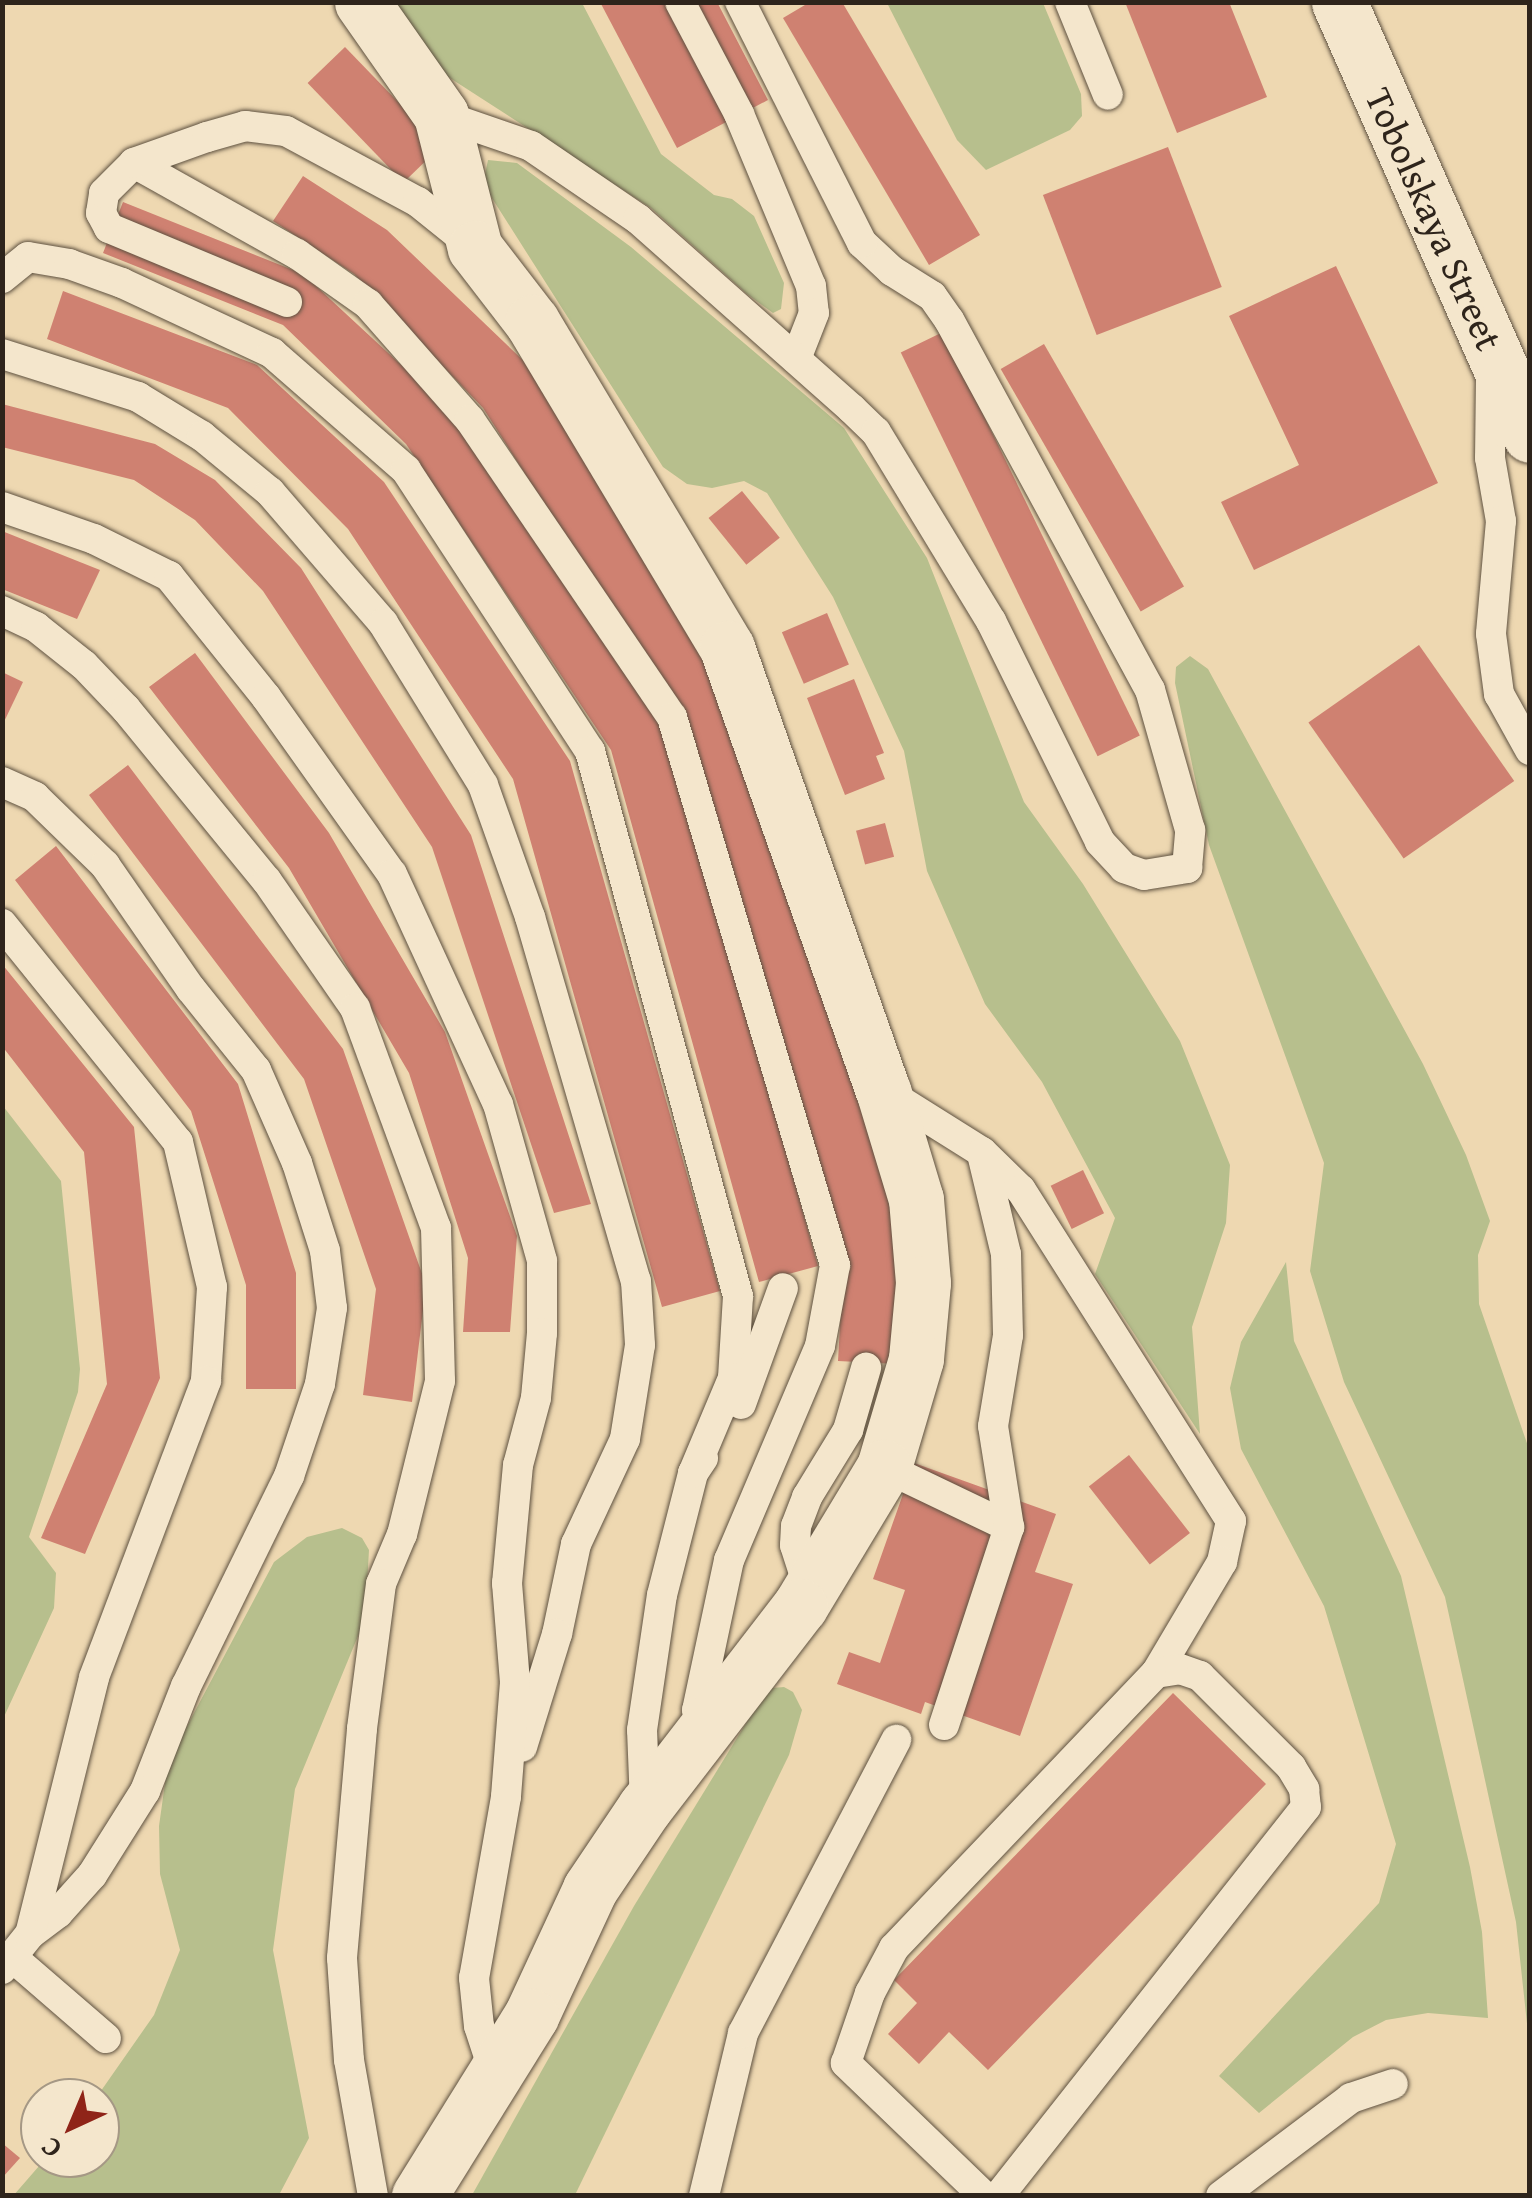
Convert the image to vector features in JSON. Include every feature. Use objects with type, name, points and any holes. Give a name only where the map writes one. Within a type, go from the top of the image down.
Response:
[{"type":"street","points":[[362,2],[441,115],[475,248],[532,322],[726,648],[884,1090],[916,1199],[924,1283],[916,1359],[884,1467],[800,1606],[645,1807],[590,1890],[531,2016],[418,2196]]},
{"type":"street","name":"Tobolskaya Street","points":[[1339,2],[1515,390]]},
{"type":"lane","points":[[680,2],[739,114],[811,286],[814,314],[796,359]]},
{"type":"lane","points":[[441,115],[531,146],[623,208],[876,432],[991,620],[1100,842],[1124,868],[1144,875],[1186,868],[1190,830],[1150,690],[949,320],[932,296],[892,271],[862,243],[740,2]]},
{"type":"lane","points":[[1070,2],[1108,95]]},
{"type":"lane","points":[[288,302],[109,228],[100,213],[104,193],[134,163],[244,126],[286,130],[418,202],[475,248]]},
{"type":"lane","points":[[134,163],[297,254],[368,304],[470,420],[672,717],[835,1266],[820,1346],[729,1560],[697,1710],[704,1729]]},
{"type":"lane","points":[[2,278],[28,257],[69,264],[122,283],[272,353],[406,470],[590,751],[738,1296],[733,1378],[693,1472],[662,1595],[642,1730],[645,1807]]},
{"type":"lane","points":[[2,354],[138,397],[202,436],[270,492],[382,624],[483,784],[518,884],[636,1282],[640,1344],[625,1439],[576,1544],[557,1634],[506,1797]]},
{"type":"lane","points":[[1515,390],[1490,458],[1501,521],[1491,634],[1499,694],[1530,750]]},
{"type":"lane","points":[[2,507],[94,539],[169,576],[266,697],[392,874],[498,1104],[542,1261],[536,1398],[518,1465],[506,1583],[515,1682],[506,1797],[474,1978],[479,2026],[496,2075]]},
{"type":"lane","points":[[2,611],[36,627],[116,698],[278,897],[355,1008],[436,1228],[440,1381],[402,1534],[381,1584],[362,1728],[342,1958],[349,2060],[373,2196]]},
{"type":"lane","points":[[2,782],[35,797],[105,866],[191,989],[256,1070],[297,1163],[326,1251],[332,1308],[320,1384],[289,1476],[186,1686],[146,1791],[92,1875],[15,1953]]},
{"type":"lane","points":[[2,924],[178,1142],[212,1287],[206,1382],[94,1678],[15,1953]]},
{"type":"lane","points":[[884,1090],[982,1152],[1021,1190],[1231,1521],[1222,1562],[1156,1673],[894,1948],[870,1993],[846,2063],[984,2196]]},
{"type":"lane","points":[[944,1725],[1009,1526],[993,1426],[1008,1335],[1006,1254],[982,1152]]},
{"type":"lane","points":[[693,1472],[745,1398],[782,1288]]},
{"type":"lane","points":[[800,1606],[804,1573],[795,1545],[796,1526],[807,1497],[848,1430],[866,1368]]},
{"type":"lane","points":[[884,1467],[1009,1526]]},
{"type":"lane","points":[[999,2196],[1306,1807],[1304,1788],[1291,1768],[1200,1676],[1180,1669],[1156,1673]]},
{"type":"lane","points":[[704,2196],[743,2032],[896,1740]]},
{"type":"lane","points":[[15,1953],[106,2038]]},
{"type":"lane","points":[[1221,2196],[1351,2098],[1392,2084]]},
{"type":"green space","points":[[378,3],[582,3],[661,154],[714,195],[732,199],[754,216],[784,283],[781,309],[773,313],[747,294],[651,208],[422,60]]},
{"type":"green space","points":[[887,3],[1043,3],[1081,94],[1082,116],[1070,130],[986,170],[957,140]]},
{"type":"green space","points":[[488,160],[517,163],[631,247],[844,428],[927,558],[1024,802],[1083,884],[1180,1041],[1230,1165],[1226,1223],[1192,1327],[1200,1434],[1095,1274],[1115,1218],[1042,1082],[985,1004],[927,871],[904,751],[833,597],[767,493],[744,481],[712,488],[687,484],[663,467],[483,184]]},
{"type":"green space","points":[[1190,656],[1208,669],[1423,1064],[1466,1155],[1490,1221],[1478,1255],[1479,1304],[1530,1452],[1529,2042],[1516,1922],[1445,1597],[1344,1382],[1310,1271],[1324,1163],[1209,845],[1175,683],[1176,667]]},
{"type":"green space","points":[[3,1106],[61,1181],[80,1369],[78,1392],[29,1537],[56,1573],[54,1608],[3,1719]]},
{"type":"green space","points":[[1286,1262],[1294,1341],[1401,1576],[1470,1867],[1482,1932],[1488,2018],[1428,2013],[1386,2020],[1353,2037],[1259,2113],[1219,2076],[1379,1903],[1396,1844],[1324,1606],[1241,1449],[1230,1388],[1241,1342]]},
{"type":"green space","points":[[342,1528],[362,1538],[369,1550],[365,1619],[295,1789],[273,1950],[309,2138],[279,2195],[13,2196],[29,2178],[120,2178],[120,2078],[110,2078],[154,2015],[180,1950],[160,1874],[159,1826],[168,1762],[274,1562],[307,1537]]},
{"type":"green space","points":[[784,1687],[793,1692],[802,1710],[789,1755],[575,2195],[472,2195],[634,1906],[748,1720],[772,1688]]},
{"type":"building","points":[[600,2],[717,2],[768,100],[677,148]]},
{"type":"building","points":[[810,2],[842,2],[980,235],[929,265],[783,18]]},
{"type":"building","points":[[1125,2],[1229,2],[1267,97],[1177,133]]},
{"type":"building","points":[[345,47],[441,146],[403,182],[308,83]]},
{"type":"building","points":[[1168,147],[1222,287],[1097,335],[1043,195]]},
{"type":"building","points":[[303,176],[387,230],[529,366],[740,700],[901,1242],[897,1364],[838,1361],[844,1253],[680,717],[483,408],[354,274],[273,221]]},
{"type":"building","points":[[123,202],[303,274],[440,401],[667,725],[818,1266],[759,1282],[611,750],[406,444],[283,325],[103,253]]},
{"type":"building","points":[[1336,266],[1438,483],[1254,570],[1221,502],[1299,465],[1229,316]]},
{"type":"building","points":[[63,291],[257,365],[384,482],[570,761],[720,1291],[662,1307],[513,779],[348,529],[228,408],[47,339]]},
{"type":"building","points":[[943,332],[1140,736],[1098,756],[901,353]]},
{"type":"building","points":[[1044,344],[1184,586],[1141,611],[1001,369]]},
{"type":"building","points":[[2,404],[155,444],[215,480],[301,568],[471,835],[591,1204],[554,1213],[432,847],[263,591],[195,520],[134,480],[2,447]]},
{"type":"building","points":[[742,491],[780,538],[746,565],[709,518]]},
{"type":"building","points":[[2,531],[100,570],[77,619],[2,589]]},
{"type":"building","points":[[827,613],[849,665],[804,684],[782,632]]},
{"type":"building","points":[[1419,645],[1514,781],[1404,858],[1308,722]]},
{"type":"building","points":[[195,653],[329,833],[445,1032],[517,1236],[510,1332],[463,1332],[468,1258],[409,1073],[289,868],[149,687]]},
{"type":"building","points":[[2,672],[23,682],[2,726]]},
{"type":"building","points":[[854,679],[884,753],[876,756],[885,779],[845,795],[807,698]]},
{"type":"building","points":[[128,765],[343,1049],[426,1285],[412,1402],[363,1395],[376,1289],[304,1079],[89,795]]},
{"type":"building","points":[[885,823],[894,857],[865,865],[856,831]]},
{"type":"building","points":[[56,846],[238,1084],[296,1273],[296,1389],[246,1389],[246,1285],[191,1111],[15,880]]},
{"type":"building","points":[[2,964],[134,1127],[160,1378],[85,1554],[41,1538],[107,1384],[84,1152],[2,1046]]},
{"type":"building","points":[[1083,1170],[1104,1213],[1072,1229],[1051,1186]]},
{"type":"building","points":[[1129,1455],[1190,1533],[1150,1564],[1089,1486]]},
{"type":"building","points":[[914,1463],[1056,1514],[1035,1572],[1073,1584],[1020,1736],[925,1702],[921,1714],[837,1684],[849,1652],[880,1663],[905,1590],[873,1579]]},
{"type":"building","points":[[1173,1693],[1266,1784],[988,2070],[949,2032],[919,2064],[888,2034],[917,2003],[894,1980]]},
{"type":"building","points":[[2,2143],[20,2158],[2,2178]]}]
